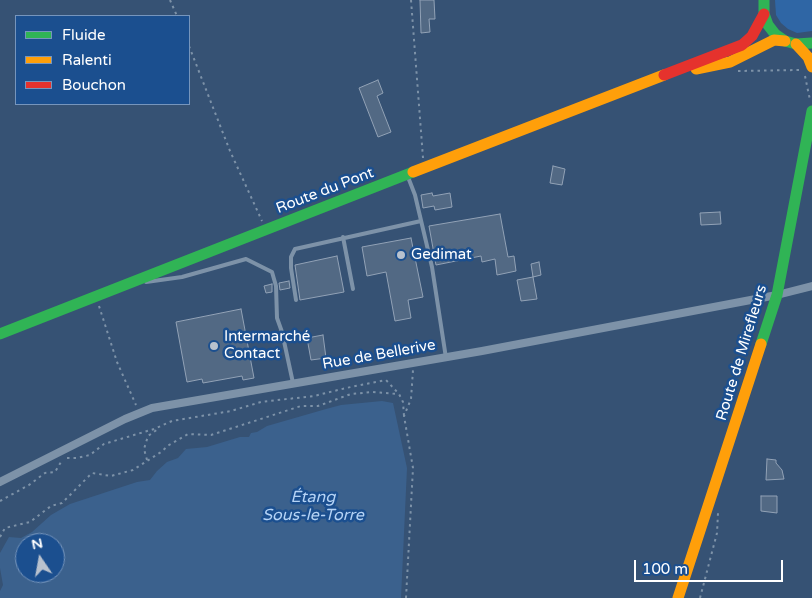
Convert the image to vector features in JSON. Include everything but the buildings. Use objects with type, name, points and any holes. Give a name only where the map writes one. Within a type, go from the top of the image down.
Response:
[{"type":"main road","points":[[764,0],[764,14],[768,25],[775,34],[790,42],[808,57],[812,67]]},
{"type":"main road","name":"Route du Pont","points":[[0,334],[742,45],[752,36],[764,14]]},
{"type":"main road","name":"Route du Pont","points":[[660,76],[730,62],[750,54],[774,40],[812,43]]},
{"type":"main road","name":"Route de Mirefleurs","points":[[678,598],[777,295],[812,109]]},
{"type":"street","name":"Rue de Bellerive","points":[[0,482],[140,412],[174,403],[446,358],[777,295],[812,286]]},
{"type":"lane","points":[[407,175],[415,195],[421,220],[436,292],[446,358]]},
{"type":"lane","points":[[296,300],[291,268],[292,252],[300,246],[421,220]]},
{"type":"lane","points":[[343,237],[353,289]]},
{"type":"lane","points":[[132,283],[182,277],[246,259],[272,272],[276,286],[277,318],[282,332],[293,384]]},
{"type":"path","points":[[170,0],[177,15]]},
{"type":"path","points":[[411,0],[424,168]]},
{"type":"path","points":[[190,49],[230,151],[265,230]]},
{"type":"path","points":[[733,71],[800,70],[805,74],[807,80],[812,109]]},
{"type":"path","points":[[95,297],[117,362],[140,412]]},
{"type":"path","points":[[404,416],[412,399],[413,363]]},
{"type":"path","points":[[0,500],[30,485],[45,474],[55,472],[60,462],[67,458],[90,455],[104,444],[176,420],[231,411],[261,402],[314,396],[386,380],[399,394],[403,402],[412,468],[406,598]]},
{"type":"path","points":[[0,537],[4,528],[30,522],[51,506],[62,502],[92,473],[111,476],[133,470],[168,445],[188,434],[210,435],[301,406],[318,406],[351,394],[374,392],[399,394]]},
{"type":"path","points":[[147,461],[144,449],[148,436],[162,426]]},
{"type":"path","points":[[700,598],[717,533],[718,505]]},
{"type":"shaded area","points":[[775,0],[812,0],[812,31],[797,33],[788,29],[776,15]]},
{"type":"water","name":"Étang Sous-le-Torre","points":[[382,401],[393,403],[407,468],[401,598],[0,598],[0,591],[3,585],[0,553],[9,537],[15,538],[15,583],[65,583],[65,533],[30,533],[51,515],[70,504],[137,482],[150,480],[167,462],[178,458],[186,449],[207,447],[240,437],[249,437],[251,433],[267,426],[341,405]]},
{"type":"traffic: fast","points":[[764,0],[764,14],[768,25],[775,34],[785,41],[796,44],[812,43]]},
{"type":"traffic: fast","points":[[761,344],[777,295],[812,111]]},
{"type":"traffic: fast","points":[[0,334],[413,172]]},
{"type":"traffic: slow","points":[[696,69],[730,62],[774,40],[785,41]]},
{"type":"traffic: slow","points":[[796,44],[808,57],[812,67]]},
{"type":"traffic: slow","points":[[413,172],[664,75]]},
{"type":"traffic: slow","points":[[678,598],[761,344]]},
{"type":"traffic: jam","points":[[664,75],[742,45],[752,36],[764,14]]},
{"type":"place","name":"Gedimat","points":[[401,255]]},
{"type":"place","name":"Intermarché Contact","points":[[214,346]]}]
